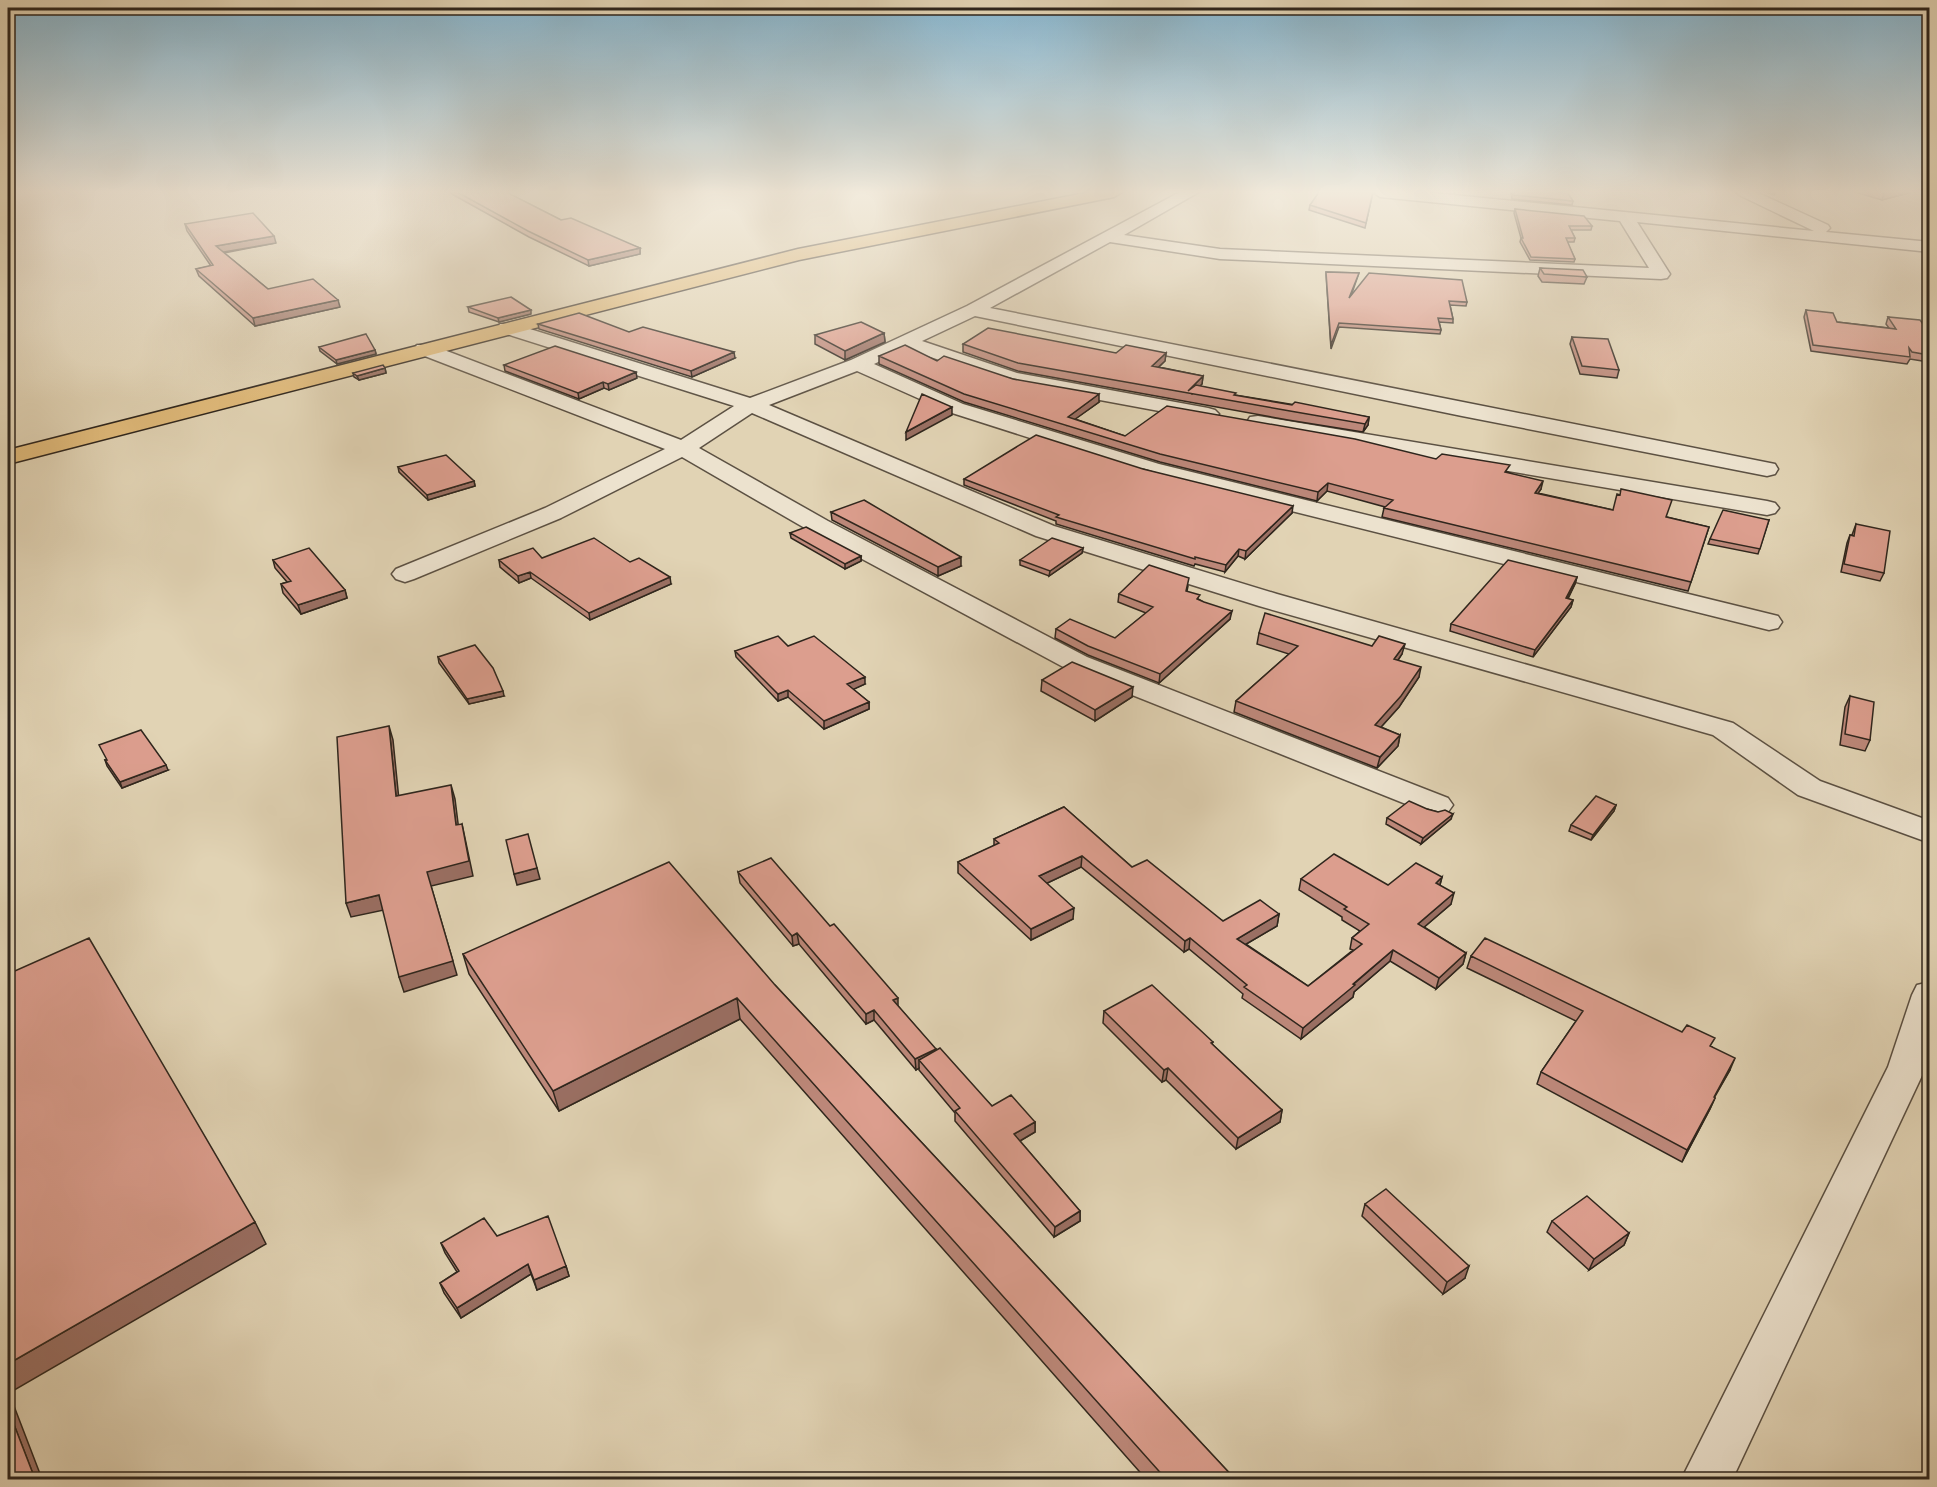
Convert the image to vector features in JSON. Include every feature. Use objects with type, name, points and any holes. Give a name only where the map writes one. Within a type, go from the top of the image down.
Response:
[{"type":"highway","points":[[8,458],[424,349],[773,261]]},
{"type":"street","points":[[405,574],[553,513],[683,447],[751,405],[858,364],[973,310],[1063,261]]},
{"type":"street","points":[[1383,261],[1661,274],[1653,261]]},
{"type":"street","points":[[973,310],[1767,469]]},
{"type":"street","points":[[507,328],[751,405],[1045,531],[1268,600],[1723,729],[1809,788],[1929,833]]},
{"type":"street","points":[[905,342],[1013,378],[1237,419],[1767,508]]},
{"type":"street","points":[[424,349],[683,447],[819,526],[1077,663],[1437,805]]},
{"type":"street","points":[[858,364],[956,408],[1151,469],[1769,622]]},
{"type":"street","points":[[1706,1479],[1907,1067],[1929,994]]},
{"type":"building","points":[[211,261],[235,261],[268,289],[313,279],[338,300],[253,318],[196,269],[213,265]]},
{"type":"building","points":[[1540,268],[1583,270],[1587,277],[1544,274]]},
{"type":"building","points":[[1326,272],[1359,273],[1349,298],[1369,273],[1462,280],[1467,302],[1449,301],[1453,319],[1438,318],[1441,330],[1339,323],[1331,345]]},
{"type":"building","points":[[511,297],[531,310],[498,318],[468,307]]},
{"type":"building","points":[[1806,310],[1833,313],[1837,322],[1896,329],[1888,317],[1920,320],[1929,331],[1929,355],[1912,352],[1909,348],[1910,357],[1813,345]]},
{"type":"building","points":[[579,313],[629,332],[643,327],[734,352],[691,371],[538,324]]},
{"type":"building","points":[[861,322],[884,333],[845,351],[815,335]]},
{"type":"building","points":[[988,328],[1116,353],[1126,345],[1166,353],[1152,366],[1203,376],[1188,391],[1196,385],[1236,393],[1234,395],[1292,405],[1295,402],[1369,417],[1365,424],[1018,363],[963,344]]},
{"type":"building","points":[[366,334],[375,350],[336,360],[319,347]]},
{"type":"building","points":[[1572,337],[1608,339],[1619,370],[1582,366]]},
{"type":"building","points":[[905,345],[937,361],[944,356],[1013,379],[1099,394],[1068,417],[1125,436],[1167,406],[1355,439],[1436,459],[1442,454],[1510,465],[1505,472],[1543,481],[1535,493],[1613,510],[1617,494],[1620,495],[1621,489],[1672,500],[1666,517],[1709,527],[1691,582],[1384,508],[1393,500],[1328,483],[1318,492],[1160,454],[964,394],[879,356]]},
{"type":"building","points":[[555,346],[636,372],[608,384],[603,382],[578,393],[504,365]]},
{"type":"building","points":[[383,365],[385,368],[357,376],[353,373]]},
{"type":"building","points":[[922,394],[952,407],[906,432]]},
{"type":"building","points":[[1036,435],[1143,469],[1293,506],[1246,551],[1239,549],[1226,565],[1195,557],[1195,559],[1056,517],[1059,515],[964,479]]},
{"type":"building","points":[[446,455],[474,481],[427,495],[398,467]]},
{"type":"building","points":[[864,500],[961,557],[938,567],[831,512]]},
{"type":"building","points":[[1723,510],[1769,520],[1760,549],[1710,539]]},
{"type":"building","points":[[1856,524],[1890,531],[1884,573],[1844,564],[1850,535],[1854,536]]},
{"type":"building","points":[[806,527],[861,556],[845,564],[790,533]]},
{"type":"building","points":[[594,538],[630,562],[639,558],[670,577],[589,613],[530,572],[518,576],[499,560],[533,548],[542,558]]},
{"type":"building","points":[[1052,538],[1083,548],[1050,571],[1020,560]]},
{"type":"building","points":[[309,548],[345,590],[298,605],[281,584],[291,581],[273,560]]},
{"type":"building","points":[[1508,560],[1577,577],[1566,598],[1573,600],[1535,650],[1451,624]]},
{"type":"building","points":[[1149,565],[1189,578],[1186,591],[1200,595],[1197,599],[1232,611],[1160,674],[1088,646],[1056,629],[1070,619],[1115,638],[1153,607],[1119,594]]},
{"type":"building","points":[[1265,613],[1372,646],[1379,636],[1405,644],[1394,659],[1421,667],[1401,696],[1375,725],[1400,735],[1380,757],[1236,701],[1298,646],[1259,633]]},
{"type":"building","points":[[778,636],[788,646],[814,636],[865,677],[847,684],[869,702],[824,721],[788,690],[778,694],[735,651]]},
{"type":"building","points":[[475,645],[493,668],[503,691],[467,699],[438,657]]},
{"type":"building","points":[[1072,662],[1133,687],[1095,710],[1042,680]]},
{"type":"building","points":[[1850,696],[1874,702],[1870,740],[1845,734]]},
{"type":"building","points":[[389,726],[396,796],[451,785],[456,825],[462,824],[469,861],[427,872],[453,961],[399,977],[379,895],[346,903],[337,737]]},
{"type":"building","points":[[141,730],[166,765],[120,782],[105,760],[107,760],[99,745]]},
{"type":"building","points":[[1596,796],[1616,805],[1593,835],[1571,825]]},
{"type":"building","points":[[1409,801],[1427,809],[1438,812],[1445,810],[1453,814],[1423,838],[1387,818]]},
{"type":"building","points":[[1064,807],[1132,867],[1147,860],[1223,921],[1260,900],[1279,914],[1237,939],[1308,986],[1362,944],[1352,938],[1369,924],[1344,909],[1347,907],[1301,879],[1334,854],[1388,885],[1416,863],[1442,877],[1436,883],[1454,893],[1418,924],[1466,953],[1439,978],[1393,950],[1303,1028],[1244,987],[1247,985],[1190,938],[1185,941],[1082,856],[1039,876],[1074,908],[1031,929],[958,862],[999,843],[994,839]]},
{"type":"building","points":[[528,834],[537,868],[514,874],[506,840]]},
{"type":"building","points":[[771,858],[830,926],[834,924],[898,998],[893,1000],[936,1049],[915,1059],[874,1010],[866,1014],[797,933],[792,936],[738,872]]},
{"type":"building","points":[[669,862],[775,985],[1235,1479],[1166,1479],[737,998],[553,1091],[463,954]]},
{"type":"building","points":[[89,938],[255,1222],[8,1364],[8,974]]},
{"type":"building","points":[[1485,938],[1682,1032],[1687,1025],[1715,1038],[1710,1046],[1735,1058],[1687,1150],[1541,1072],[1583,1011],[1471,956]]},
{"type":"building","points":[[1152,985],[1282,1110],[1238,1138],[1168,1068],[1164,1070],[1104,1011]]},
{"type":"building","points":[[940,1048],[992,1106],[1011,1095],[1035,1122],[1014,1134],[1080,1211],[1055,1227],[955,1111],[960,1108],[919,1060]]},
{"type":"building","points":[[1386,1189],[1469,1266],[1447,1282],[1365,1204]]},
{"type":"building","points":[[1587,1196],[1629,1233],[1594,1259],[1552,1221]]},
{"type":"building","points":[[548,1216],[566,1266],[534,1280],[528,1264],[457,1308],[440,1283],[459,1271],[441,1243],[484,1218],[497,1236]]},
{"type":"building","points":[[8,1409],[35,1479],[8,1479]]}]
